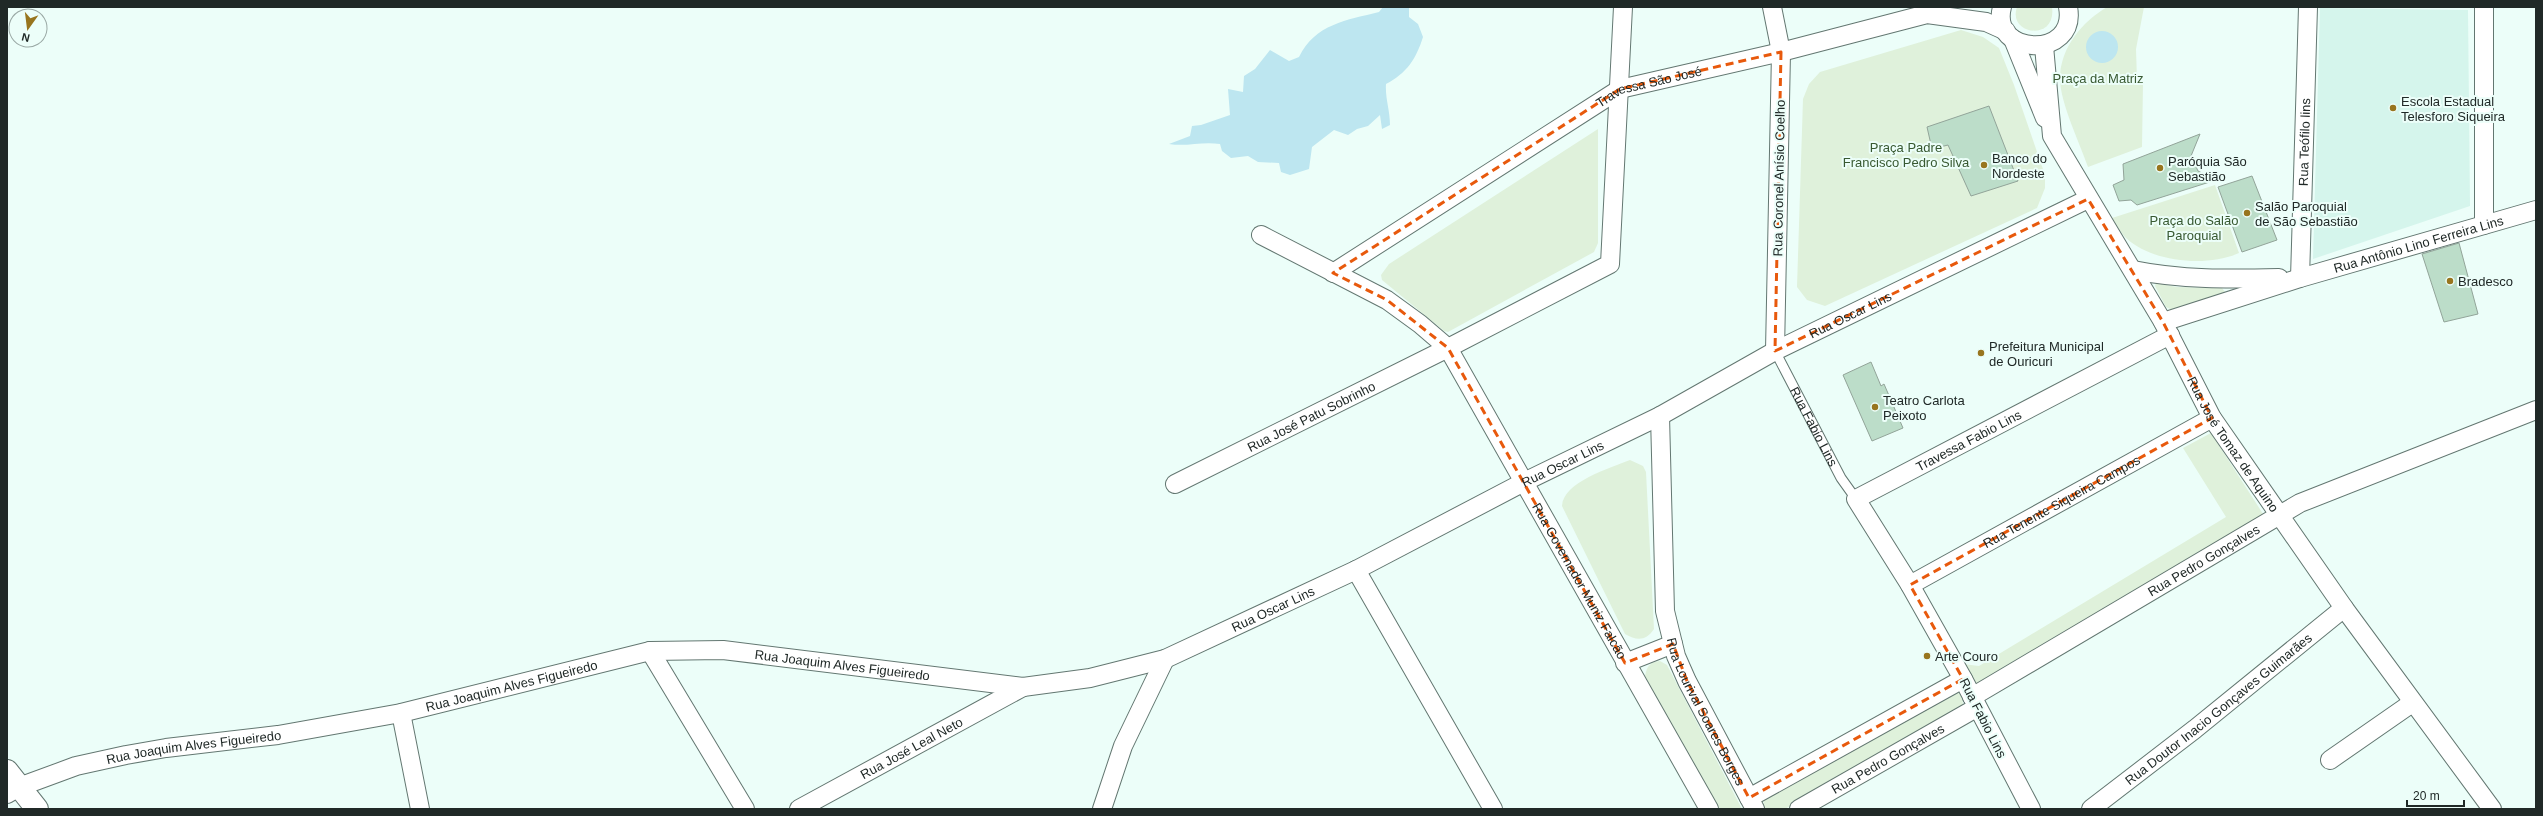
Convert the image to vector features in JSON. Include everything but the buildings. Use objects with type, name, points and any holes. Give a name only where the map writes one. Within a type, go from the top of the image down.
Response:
[{"type":"highway","points":[[11,784],[37,809]]},
{"type":"street","points":[[1620,89],[1623,7]]},
{"type":"street","name":"Rua Coronel Anísio Coelho","points":[[1772,7],[1781,52],[1775,351]]},
{"type":"street","points":[[1927,14],[1946,7]]},
{"type":"street","points":[[2002,7],[2002,21],[2010,35],[2052,136]]},
{"type":"street","name":"Rua Teófilo lins","points":[[2300,278],[2308,7]]},
{"type":"street","points":[[2484,7],[2484,225]]},
{"type":"street","points":[[2010,35],[2034,47],[2044,46],[2055,40],[2063,32],[2068,21],[2070,8]]},
{"type":"street","name":"Travessa São José","points":[[1333,273],[1620,89],[1781,52],[1927,14],[1986,22],[2010,35]]},
{"type":"street","name":"Rua José Tomaz de Aquino","points":[[2044,46],[2052,136],[2088,199],[2133,270],[2167,329],[2212,418],[2412,703],[2492,809]]},
{"type":"street","name":"Rua José Patu Sobrinho","points":[[1175,484],[1448,348],[1610,264],[1620,89]]},
{"type":"street","name":"Rua Oscar Lins","points":[[1023,686],[1090,678],[1165,659],[1356,570],[1524,482],[1660,416],[1775,351],[2088,199]]},
{"type":"street","name":"Rua Antônio Lino Ferreira Lins","points":[[2167,329],[2300,278],[2536,210]]},
{"type":"street","name":"Rua Governador Muniz Falcão","points":[[1261,235],[1387,300],[1420,324],[1448,348],[1709,809]]},
{"type":"street","name":"Rua Antônio Lino Ferreira Lins","points":[[2133,270],[2197,279],[2300,278]]},
{"type":"street","name":"Travessa Fabio Lins","points":[[1856,499],[2167,329]]},
{"type":"street","name":"Rua Pedro Gonçalves","points":[[1799,809],[2279,514],[2300,503],[2536,410]]},
{"type":"street","name":"Rua Lourival Soares Borges","points":[[1660,416],[1665,611],[1673,644],[1687,681],[1752,804]]},
{"type":"street","name":"Rua Tenente Siqueira Campos","points":[[1910,585],[2212,418]]},
{"type":"street","points":[[1856,499],[1910,585]]},
{"type":"street","points":[[1356,570],[1492,809]]},
{"type":"street","name":"Rua Fabio Lins","points":[[1910,585],[1963,679],[2031,809]]},
{"type":"street","name":"Rua Doutor Inacio Gonçaves Guimarães","points":[[2091,809],[2195,729],[2344,608]]},
{"type":"street","points":[[1625,663],[1673,644]]},
{"type":"street","name":"Rua Joaquim Alves Figueiredo","points":[[11,784],[76,766],[126,755],[166,748],[278,735],[401,713],[650,651],[723,650],[1023,686]]},
{"type":"street","points":[[650,651],[745,809]]},
{"type":"street","points":[[1102,809],[1123,746],[1165,659]]},
{"type":"street","points":[[1752,804],[1963,679]]},
{"type":"street","name":"Rua José Leal Neto","points":[[799,809],[1023,686]]},
{"type":"street","points":[[2330,760],[2412,703]]},
{"type":"street","points":[[401,713],[420,809]]},
{"type":"lane","name":"Rua Fabio Lins","points":[[1775,351],[1841,478],[1856,499]]},
{"type":"highlighted area","points":[[1781,52],[1775,351],[2088,199],[2163,322],[2212,418],[1910,585],[1963,679],[1749,798],[1687,681],[1673,644],[1625,663],[1448,348],[1387,300],[1333,273],[1620,89]]},
{"type":"shaded area","name":"Escola Estadual Telesforo Siqueira","points":[[2320,8],[2468,10],[2470,206],[2313,259]]},
{"type":"green space","points":[[2017,7],[2052,7],[2052,18],[2047,26],[2040,30],[2033,31],[2025,29],[2019,24],[2016,16]]},
{"type":"green space","name":"Praça da Matriz","points":[[2107,7],[2144,7],[2136,49],[2137,80],[2143,83],[2142,147],[2088,167],[2063,99],[2060,79],[2061,68],[2068,47],[2074,37],[2089,20]]},
{"type":"green space","name":"Praça Padre Francisco Pedro Silva","points":[[1961,30],[1983,37],[1999,48],[2014,85],[2045,175],[2045,188],[2037,208],[1825,306],[1807,300],[1797,287],[1803,99],[1809,84],[1820,72]]},
{"type":"green space","points":[[1598,129],[1598,243],[1594,252],[1448,332],[1444,331],[1382,280],[1381,275],[1389,264]]},
{"type":"green space","name":"Praça do Salão Paroquial","points":[[2215,185],[2239,253],[2212,260],[2197,261],[2165,257],[2151,253],[2137,246],[2126,238],[2112,218]]},
{"type":"green space","points":[[2156,283],[2177,287],[2222,288],[2225,295],[2172,310],[2166,307],[2155,286]]},
{"type":"green space","points":[[2211,433],[2265,517],[1977,687],[1963,664],[1979,666],[2226,517],[2183,448]]},
{"type":"green space","points":[[1630,460],[1643,466],[1646,472],[1654,629],[1648,636],[1641,639],[1633,638],[1625,634],[1562,506],[1564,497],[1579,483],[1600,472]]},
{"type":"green space","points":[[1660,661],[1667,665],[1742,809],[1716,809],[1645,676],[1650,665],[1654,662]]},
{"type":"green space","points":[[1957,692],[1962,696],[1963,705],[1785,809],[1763,809],[1764,800],[1951,693]]},
{"type":"water","points":[[1383,7],[1409,7],[1409,17],[1418,24],[1423,37],[1410,65],[1400,75],[1386,84],[1390,125],[1382,129],[1380,115],[1368,126],[1357,129],[1348,135],[1334,130],[1312,147],[1309,169],[1290,175],[1281,172],[1279,163],[1258,162],[1248,156],[1231,158],[1222,151],[1220,144],[1169,144],[1190,136],[1192,126],[1201,125],[1230,115],[1228,89],[1243,92],[1244,76],[1255,69],[1270,50],[1289,61],[1299,57],[1314,37],[1323,30],[1344,21],[1379,12]]},
{"type":"water","points":[[2102,31],[2108,32],[2115,38],[2118,47],[2117,53],[2111,60],[2102,63],[2096,62],[2089,56],[2086,47],[2087,41],[2093,34]]},
{"type":"place","name":"Escola Estadual Telesforo Siqueira","points":[[2393,108]]},
{"type":"place","name":"Banco do Nordeste","points":[[1984,165]]},
{"type":"place","name":"Paróquia São Sebastião","points":[[2160,168]]},
{"type":"place","name":"Salão Paroquial de São Sebastião","points":[[2247,213]]},
{"type":"place","name":"Bradesco","points":[[2450,281]]},
{"type":"place","name":"Prefeitura Municipal de Ouricuri","points":[[1981,353]]},
{"type":"place","name":"Teatro Carlota Peixoto","points":[[1875,407]]},
{"type":"place","name":"Arte Couro","points":[[1927,656]]}]
